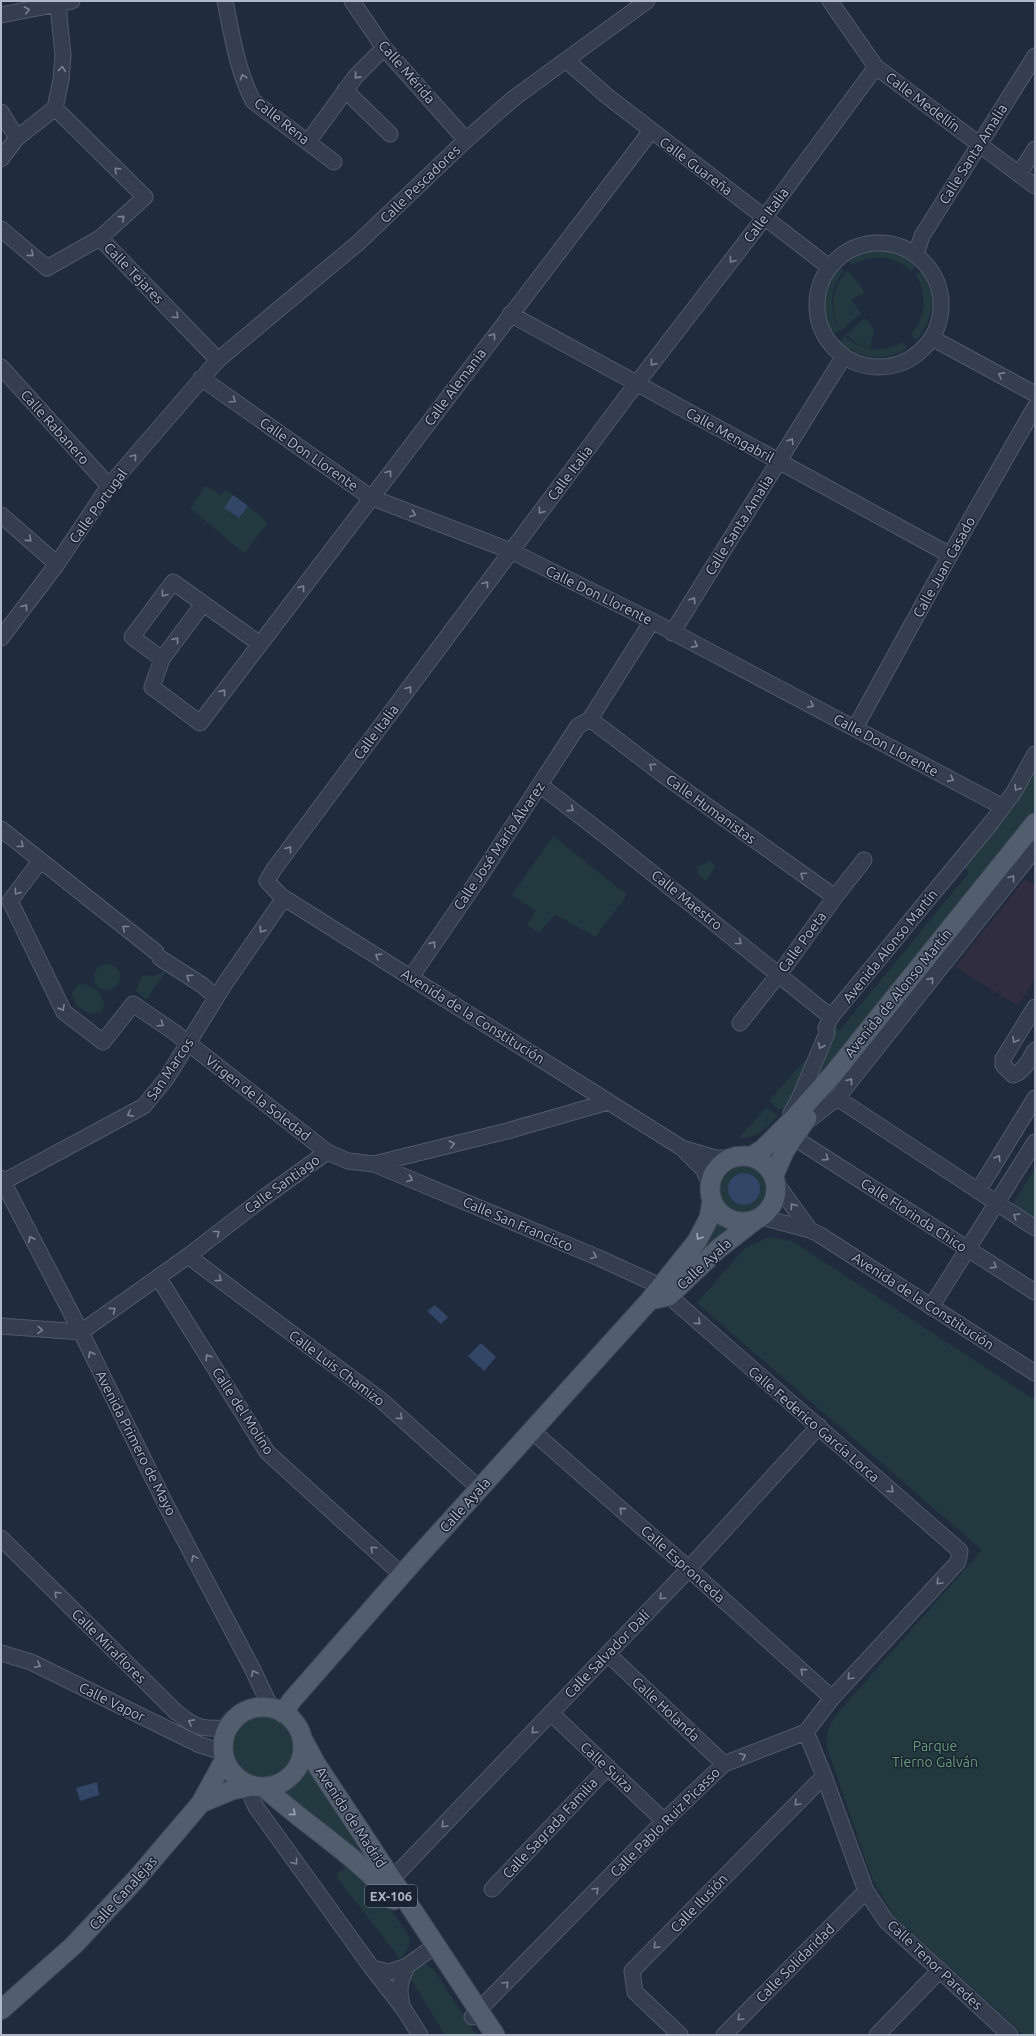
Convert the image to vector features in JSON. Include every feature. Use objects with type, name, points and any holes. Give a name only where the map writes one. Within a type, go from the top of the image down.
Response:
[{"type":"main road","name":"Avenida de Alonso Martín","points":[[775,1179],[785,1150],[795,1128],[862,1039],[1024,861],[1035,823]]},
{"type":"main road","name":"Avenida de Alonso Martín","points":[[758,1153],[795,1128]]},
{"type":"main road","points":[[758,1153],[769,1167],[775,1179],[777,1193],[774,1202],[769,1211],[758,1219],[744,1222],[734,1221],[725,1217],[717,1210],[711,1193],[717,1169],[730,1158],[758,1153]]},
{"type":"main road","name":"Calle Ayala","points":[[278,1704],[402,1575],[532,1431],[660,1294],[697,1241],[709,1218],[711,1193]]},
{"type":"main road","name":"Calle Ayala","points":[[660,1294],[758,1219]]},
{"type":"main road","points":[[201,1803],[224,1793],[256,1786],[275,1785],[286,1780],[294,1772],[300,1762],[302,1738],[294,1723],[278,1704],[254,1708],[244,1712],[235,1719],[228,1728],[223,1743],[224,1755],[236,1776],[256,1786]]},
{"type":"main road","name":"Avenida de Madrid","points":[[302,1738],[316,1764],[392,1879],[432,1948],[476,2014],[495,2035]]},
{"type":"main road","name":"Calle Canalejas","points":[[1,2010],[85,1934],[138,1877],[201,1803],[216,1776],[224,1755]]},
{"type":"main road","name":"Avenida de Madrid","points":[[256,1786],[283,1805],[378,1880],[432,1948]]},
{"type":"main road","name":"Avenida de Madrid","points":[[476,2014],[484,2035]]},
{"type":"street","name":"Calle Rena","points":[[225,1],[238,64],[246,87],[253,100],[334,162]]},
{"type":"street","name":"Calle Mérida","points":[[352,1],[384,48],[466,140]]},
{"type":"street","name":"Calle Pescadores","points":[[201,378],[218,360],[358,243],[466,140],[514,98],[647,1]]},
{"type":"street","name":"Calle Medellín","points":[[830,1],[876,68],[1035,186]]},
{"type":"street","points":[[1,15],[64,2],[61,80],[55,108],[17,138],[1,159]]},
{"type":"street","points":[[308,142],[345,90],[384,48]]},
{"type":"street","name":"Calle Santa Amalia","points":[[916,254],[922,236],[1035,56]]},
{"type":"street","name":"Calle Guareña","points":[[566,60],[607,96],[651,131],[829,267]]},
{"type":"street","name":"Calle Italia","points":[[267,881],[279,862],[636,384],[764,218],[876,68]]},
{"type":"street","points":[[345,90],[390,134]]},
{"type":"street","points":[[55,108],[145,197],[100,238]]},
{"type":"street","points":[[1,112],[17,138]]},
{"type":"street","name":"Calle Alemania","points":[[162,659],[152,687],[200,723],[370,497],[651,131]]},
{"type":"street","points":[[1019,174],[1035,149]]},
{"type":"street","name":"Calle Tejares","points":[[1,229],[47,268],[100,238],[218,360]]},
{"type":"street","points":[[870,243],[886,243],[902,247],[916,254],[928,267],[937,282],[941,300],[940,317],[932,338],[910,359],[894,365],[871,366],[859,364],[844,356],[828,340],[822,331],[818,315],[817,298],[821,282],[829,267],[841,256],[855,248],[870,243]]},
{"type":"street","name":"Calle Mengabril","points":[[510,314],[950,555]]},
{"type":"street","points":[[932,338],[1035,394]]},
{"type":"street","name":"Calle Santa Amalia","points":[[672,633],[844,356]]},
{"type":"street","name":"Calle Rabanero","points":[[1,367],[109,486]]},
{"type":"street","name":"Calle Don Llorente","points":[[201,378],[370,497],[511,551],[652,621],[672,633],[1003,806]]},
{"type":"street","name":"Calle Portugal","points":[[1,638],[57,564],[109,486],[201,378]]},
{"type":"street","name":"Calle Juan Casado","points":[[855,728],[950,555],[1035,407]]},
{"type":"street","points":[[1,515],[57,564]]},
{"type":"street","points":[[203,604],[162,659],[132,637],[173,582],[260,644]]},
{"type":"street","name":"Calle José María Álvarez","points":[[411,977],[578,726],[590,719],[652,621]]},
{"type":"street","name":"Calle Humanistas","points":[[590,719],[662,774],[835,897]]},
{"type":"street","name":"Avenida Alonso Martín","points":[[758,1153],[794,1109],[827,1033],[826,1028],[832,1017],[1017,788],[1035,754]]},
{"type":"street","name":"Calle Maestro","points":[[540,785],[612,840],[832,1017]]},
{"type":"street","points":[[1,829],[158,955],[202,985],[216,997]]},
{"type":"street","name":"Avenida de Alonso Martín","points":[[795,1128],[837,1098],[1035,849]]},
{"type":"street","name":"Calle Poeta","points":[[740,1023],[779,975],[835,897],[864,860]]},
{"type":"street","name":"Virgen de la Soledad","points":[[40,861],[10,902],[64,1012],[103,1042],[133,1004],[188,1044],[327,1152]]},
{"type":"street","name":"Avenida de la Constitución","points":[[267,881],[284,898],[682,1148],[703,1169],[711,1193]]},
{"type":"street","name":"San Marcos","points":[[2,1180],[144,1106],[166,1079],[216,997],[284,898]]},
{"type":"street","points":[[1035,1007],[1003,1059],[1003,1065],[1013,1075],[1017,1074],[1022,1070],[1035,1050]]},
{"type":"street","points":[[581,1084],[584,1108]]},
{"type":"street","points":[[837,1098],[1035,1228]]},
{"type":"street","points":[[978,1191],[1035,1098]]},
{"type":"street","name":"Calle Santiago","points":[[81,1332],[188,1256],[262,1199],[327,1152],[348,1161],[374,1164],[507,1131],[608,1102]]},
{"type":"street","name":"Calle Florinda Chico","points":[[795,1128],[968,1250],[1035,1292]]},
{"type":"street","points":[[931,1307],[998,1204],[1035,1142]]},
{"type":"street","name":"Avenida de la Constitución","points":[[682,1148],[715,1158],[730,1158]]},
{"type":"street","name":"Calle San Francisco","points":[[374,1164],[600,1258],[660,1294]]},
{"type":"street","points":[[775,1179],[810,1230]]},
{"type":"street","name":"Avenida Primero de Mayo","points":[[2,1180],[81,1332],[166,1505],[278,1704]]},
{"type":"street","points":[[758,1219],[810,1230]]},
{"type":"street","name":"Avenida de la Constitución","points":[[810,1230],[1035,1374]]},
{"type":"street","name":"Calle Luis Chamizo","points":[[188,1256],[381,1400],[480,1488]]},
{"type":"street","name":"Calle del Molino","points":[[158,1277],[267,1452],[402,1575]]},
{"type":"street","name":"Calle Federico García Lorca","points":[[660,1294],[819,1426],[960,1551],[958,1562],[832,1698]]},
{"type":"street","points":[[1,1326],[81,1332]]},
{"type":"street","name":"Calle Salvador Dalí","points":[[392,1879],[689,1569],[819,1426]]},
{"type":"street","name":"Calle Espronceda","points":[[532,1431],[689,1569],[832,1698]]},
{"type":"street","name":"Calle Miraflores","points":[[1,1538],[164,1701],[187,1721],[205,1729],[228,1728]]},
{"type":"street","name":"Calle Vapor","points":[[1,1653],[31,1662],[200,1745],[224,1755]]},
{"type":"street","name":"Calle Holanda","points":[[608,1654],[724,1764]]},
{"type":"street","points":[[806,1732],[832,1698]]},
{"type":"street","points":[[151,1721],[164,1701]]},
{"type":"street","name":"Calle Suiza","points":[[551,1713],[664,1821]]},
{"type":"street","name":"Calle Pablo Ruiz Picasso","points":[[476,2014],[664,1821],[724,1764],[806,1732]]},
{"type":"street","name":"Calle Tenor Paredes","points":[[806,1732],[824,1776],[866,1891],[886,1921],[1010,2035]]},
{"type":"street","points":[[200,1745],[211,1757],[216,1776]]},
{"type":"street","name":"Calle Sagrada Familia","points":[[492,1889],[608,1767]]},
{"type":"street","name":"Calle Ilusión","points":[[680,2035],[635,1992],[632,1971],[824,1776]]},
{"type":"street","points":[[256,1786],[252,1798],[256,1807],[372,1968],[403,2008],[420,2035]]},
{"type":"street","points":[[224,1793],[238,1797],[256,1807]]},
{"type":"street","name":"Calle Solidaridad","points":[[724,2035],[866,1891]]},
{"type":"street","points":[[372,1968],[389,1972],[407,1966],[432,1948]]},
{"type":"street","points":[[403,2008],[399,1992],[400,1983],[407,1966]]},
{"type":"street","points":[[877,2035],[940,1970]]},
{"type":"shaded area","points":[[1025,879],[1035,885],[1035,979],[1018,1006],[955,967]]},
{"type":"green space","points":[[873,249],[896,254],[906,258],[916,265],[911,271],[898,262],[890,259],[867,259],[852,265],[848,259],[858,253]]},
{"type":"green space","points":[[838,266],[844,271],[835,285],[833,292],[833,315],[840,330],[834,334],[826,316],[824,299],[828,283]]},
{"type":"green space","points":[[848,270],[865,292],[851,300],[861,313],[841,331],[837,323],[833,307],[835,291],[842,277]]},
{"type":"green space","points":[[922,271],[930,289],[932,306],[927,323],[917,340],[911,334],[920,321],[923,313],[924,306],[922,290],[916,275]]},
{"type":"green space","points":[[865,318],[874,330],[870,348],[858,344],[846,335]]},
{"type":"green space","points":[[845,336],[851,341],[865,348],[888,348],[903,342],[907,348],[889,356],[872,357],[856,352],[839,342]]},
{"type":"green space","points":[[206,486],[221,495],[226,490],[233,495],[224,508],[239,518],[248,506],[268,523],[244,553],[190,508]]},
{"type":"green space","points":[[1035,762],[1035,823],[811,1093],[834,1026],[840,1030],[968,874],[967,869],[963,866]]},
{"type":"green space","points":[[553,836],[627,895],[595,937],[555,914],[539,933],[527,925],[536,911],[512,895]]},
{"type":"green space","points":[[709,860],[716,866],[706,881],[698,874],[697,866],[706,864]]},
{"type":"green space","points":[[107,964],[116,968],[120,977],[116,986],[107,990],[98,986],[94,977],[98,968]]},
{"type":"green space","points":[[164,971],[166,972],[146,999],[136,991],[143,974],[154,976]]},
{"type":"green space","points":[[79,984],[88,985],[98,992],[105,1004],[101,1012],[89,1014],[76,1005],[72,993]]},
{"type":"green space","points":[[806,1059],[796,1091],[784,1108],[778,1109],[769,1101]]},
{"type":"green space","points":[[767,1107],[778,1116],[761,1132],[745,1138],[739,1138]]},
{"type":"green space","points":[[745,1161],[756,1163],[765,1169],[771,1178],[773,1189],[771,1200],[765,1209],[756,1215],[745,1217],[734,1215],[725,1209],[719,1200],[717,1189],[719,1178],[725,1169],[734,1163]]},
{"type":"green space","points":[[1035,1168],[1035,1218],[1013,1204]]},
{"type":"green space","points":[[716,1222],[729,1231],[691,1268],[696,1255]]},
{"type":"green space","name":"Parque Tierno Galván","points":[[769,1237],[792,1241],[1035,1400],[1035,2035],[1024,2035],[894,1916],[872,1878],[827,1747],[828,1730],[835,1716],[982,1550],[697,1303],[745,1248]]},
{"type":"green space","points":[[263,1717],[279,1722],[284,1726],[288,1731],[293,1747],[288,1763],[284,1768],[279,1772],[263,1777],[247,1772],[242,1768],[238,1763],[233,1747],[238,1731],[242,1726],[247,1722]]},
{"type":"green space","points":[[304,1763],[363,1856],[273,1789],[288,1784],[298,1773]]},
{"type":"green space","points":[[345,1868],[352,1871],[371,1888],[401,1924],[407,1934],[410,1944],[400,1959],[339,1880],[336,1874]]},
{"type":"green space","points":[[420,1962],[426,1964],[434,1970],[476,2035],[445,2035],[408,1974]]},
{"type":"water","points":[[233,495],[248,506],[239,518],[224,508]]},
{"type":"water","points":[[741,1173],[747,1173],[756,1177],[760,1189],[756,1201],[747,1205],[741,1205],[732,1201],[728,1192],[728,1186],[732,1177]]},
{"type":"water","points":[[435,1305],[448,1317],[441,1324],[427,1311]]},
{"type":"water","points":[[480,1344],[482,1344],[496,1357],[484,1371],[468,1356]]},
{"type":"water","points":[[97,1782],[99,1795],[80,1801],[76,1788]]}]
